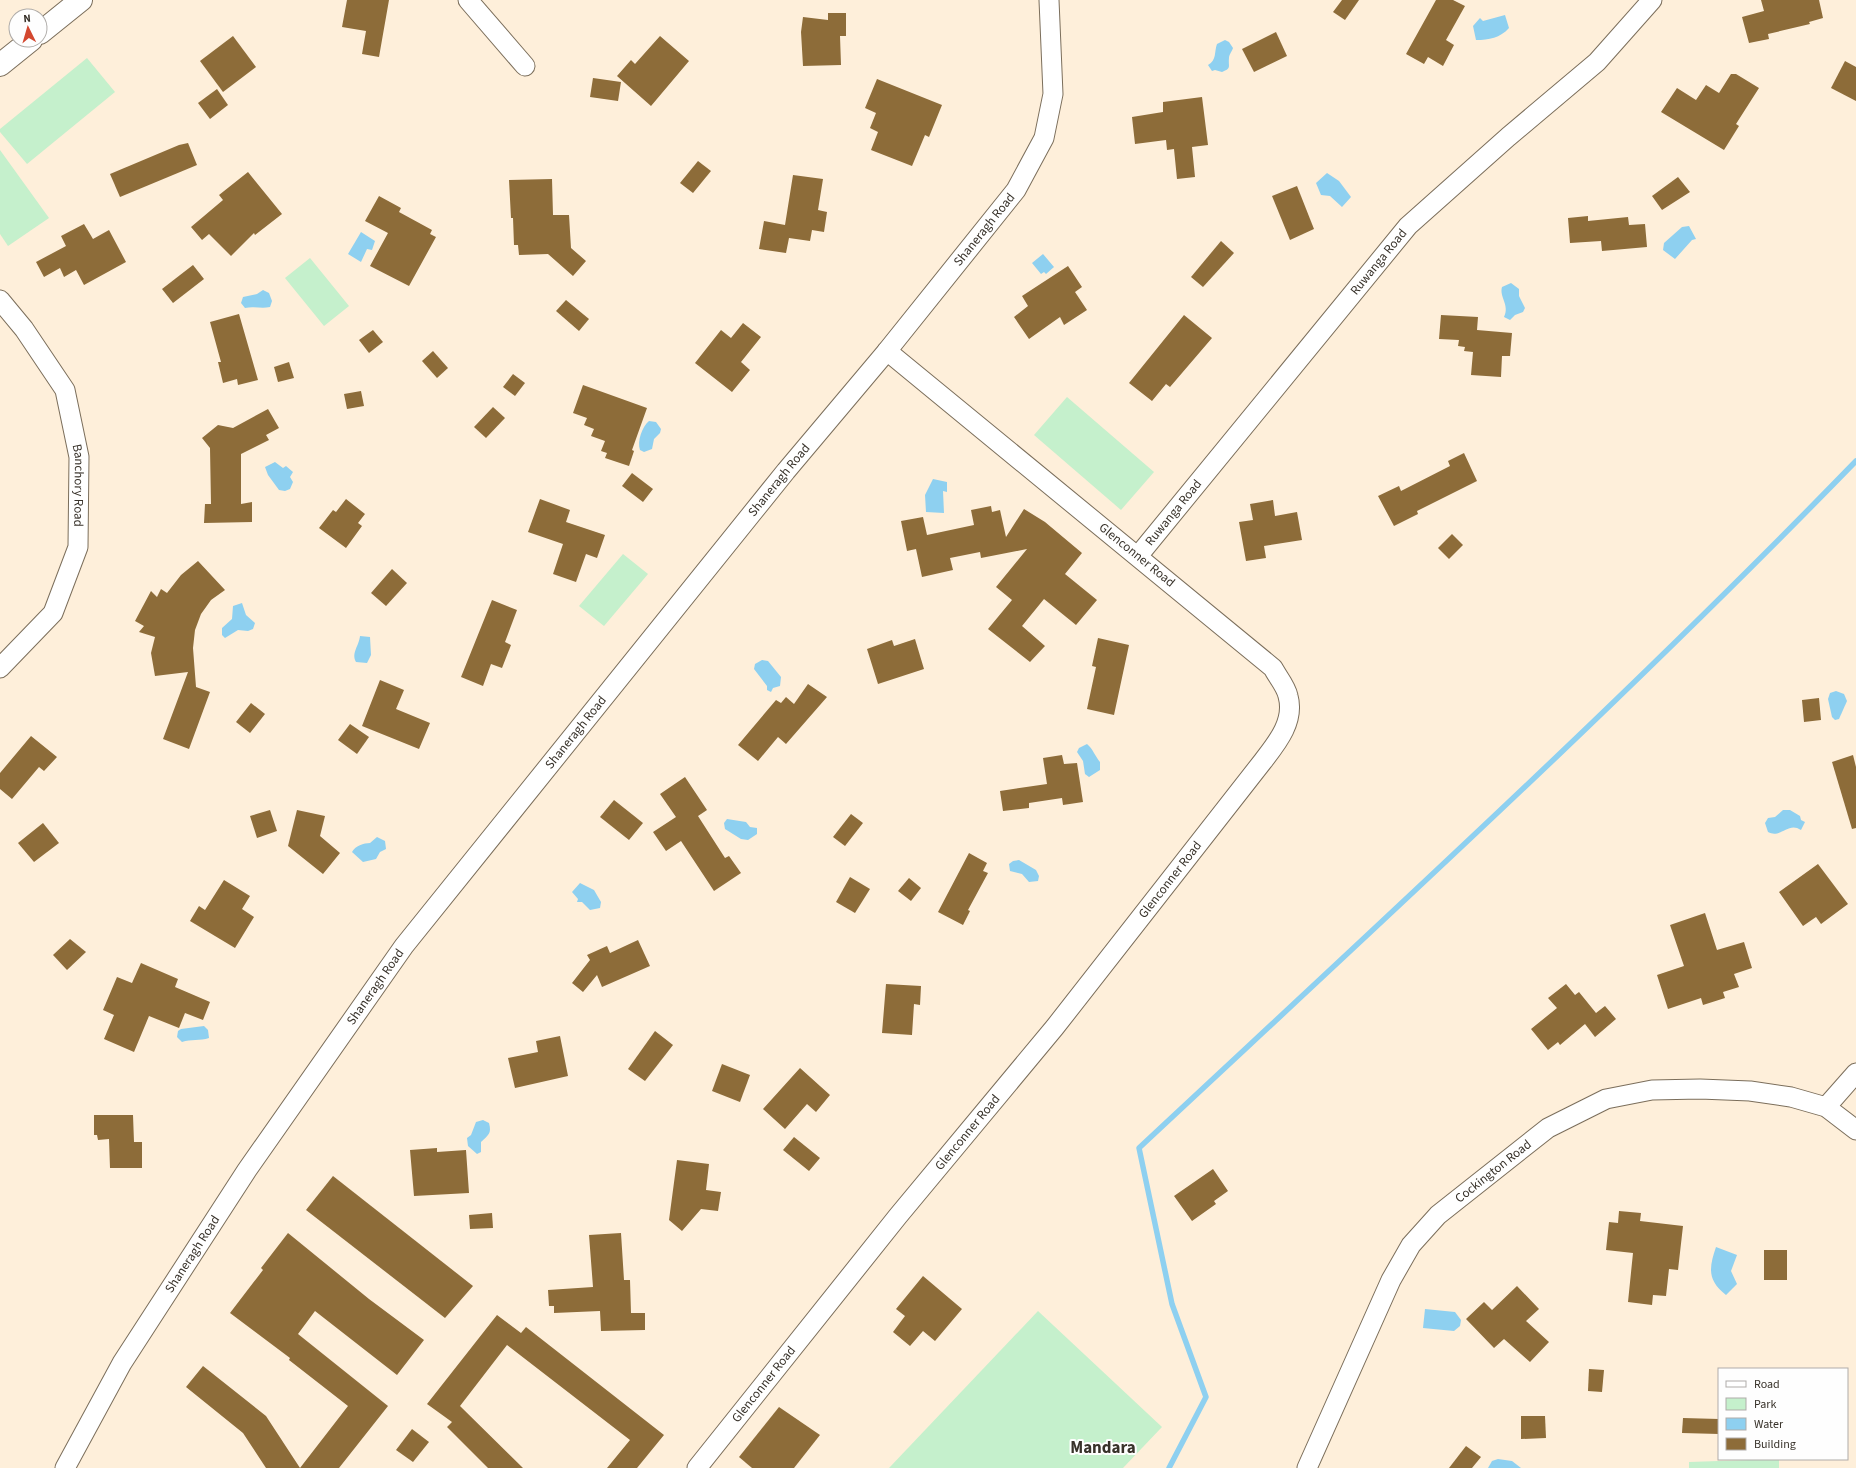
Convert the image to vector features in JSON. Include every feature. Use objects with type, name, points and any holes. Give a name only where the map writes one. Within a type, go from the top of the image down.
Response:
[{"type":"street","points":[[48,27],[82,0]]},
{"type":"street","points":[[468,0],[525,66]]},
{"type":"street","name":"Shaneragh Road","points":[[65,1468],[122,1363],[247,1170],[404,946],[786,471],[887,351],[1016,190],[1044,138],[1052,94],[1049,0]]},
{"type":"street","name":"Ruwanga Road","points":[[1138,556],[1408,226],[1508,137],[1597,62],[1652,0]]},
{"type":"street","points":[[0,65],[21,48]]},
{"type":"street","name":"Banchory Road","points":[[0,300],[24,330],[65,390],[79,457],[78,547],[53,613],[0,668]]},
{"type":"street","name":"Glenconner Road","points":[[697,1468],[898,1216],[1056,1027],[1280,739],[1289,719],[1288,696],[1273,668],[887,351]]},
{"type":"street","points":[[1856,1073],[1826,1107],[1856,1130]]},
{"type":"street","name":"Cockington Road","points":[[1307,1468],[1390,1280],[1411,1245],[1438,1215],[1548,1128],[1606,1099],[1652,1090],[1700,1089],[1750,1091],[1791,1097],[1826,1107]]},
{"type":"green space","points":[[87,58],[115,92],[27,164],[0,132],[0,129]]},
{"type":"green space","points":[[0,150],[49,218],[8,246],[0,234]]},
{"type":"green space","points":[[310,258],[349,306],[324,326],[285,278]]},
{"type":"green space","points":[[1067,397],[1154,472],[1121,510],[1034,435]]},
{"type":"green space","points":[[623,554],[648,574],[604,626],[579,606]]},
{"type":"green space","points":[[1038,1311],[1162,1427],[1123,1468],[889,1468]]},
{"type":"green space","points":[[1779,1460],[1779,1468],[1689,1468],[1689,1462]]},
{"type":"water","points":[[1505,15],[1509,28],[1506,31],[1494,38],[1476,40],[1473,26],[1480,18],[1483,21]]},
{"type":"water","points":[[1225,40],[1229,42],[1233,48],[1229,57],[1228,68],[1222,72],[1215,70],[1212,71],[1208,65],[1213,61],[1217,44]]},
{"type":"water","points":[[1327,173],[1339,181],[1351,197],[1342,207],[1330,196],[1321,195],[1316,183]]},
{"type":"water","points":[[1689,226],[1696,239],[1692,240],[1675,259],[1663,250],[1664,243],[1682,227]]},
{"type":"water","points":[[361,232],[375,241],[372,250],[367,249],[361,262],[348,254]]},
{"type":"water","points":[[1043,254],[1054,267],[1046,274],[1044,272],[1041,274],[1032,263]]},
{"type":"water","points":[[1511,283],[1519,289],[1519,296],[1525,308],[1523,312],[1515,315],[1510,320],[1504,317],[1506,309],[1501,291],[1502,287]]},
{"type":"water","points":[[263,290],[269,293],[272,301],[270,307],[245,308],[241,303],[243,297],[257,294]]},
{"type":"water","points":[[649,421],[656,422],[661,429],[660,433],[654,439],[652,449],[644,452],[640,450],[640,438],[644,427]]},
{"type":"water","points":[[275,462],[283,468],[286,466],[293,472],[290,477],[293,482],[290,489],[285,491],[279,490],[268,475],[265,467]]},
{"type":"water","points":[[933,479],[947,482],[947,492],[943,491],[944,513],[926,512],[925,495]]},
{"type":"water","points":[[242,603],[246,615],[255,623],[253,629],[248,631],[238,630],[225,638],[222,635],[222,628],[232,619],[233,606]]},
{"type":"water","points":[[360,636],[370,637],[371,655],[367,663],[356,662],[354,656]]},
{"type":"water","points":[[762,660],[768,661],[781,677],[780,686],[773,688],[771,692],[767,690],[767,686],[754,669],[755,664]]},
{"type":"water","points":[[1836,691],[1844,694],[1847,701],[1839,719],[1835,720],[1832,717],[1828,699],[1830,693]]},
{"type":"water","points":[[1087,744],[1100,762],[1100,770],[1089,777],[1085,774],[1083,761],[1077,752],[1079,748]]},
{"type":"water","points":[[1783,810],[1790,810],[1800,816],[1801,820],[1805,822],[1801,830],[1792,828],[1773,834],[1768,832],[1765,823],[1768,818],[1775,817]]},
{"type":"water","points":[[727,819],[746,822],[750,827],[757,828],[757,834],[748,840],[741,839],[725,829],[724,823]]},
{"type":"water","points":[[377,837],[385,841],[386,849],[380,852],[376,859],[363,862],[352,852],[362,844],[370,843]]},
{"type":"water","points":[[1019,860],[1036,870],[1039,876],[1038,881],[1029,882],[1022,874],[1010,871],[1009,864],[1013,861]]},
{"type":"water","points":[[580,883],[594,890],[601,902],[600,908],[590,910],[582,902],[577,902],[578,899],[572,892]]},
{"type":"water","points":[[204,1026],[208,1030],[209,1038],[182,1042],[177,1037],[178,1031],[181,1029]]},
{"type":"water","points":[[483,1120],[489,1123],[490,1132],[481,1142],[481,1152],[477,1154],[468,1146],[467,1138],[471,1135],[476,1122]]},
{"type":"water","points":[[1716,1247],[1737,1255],[1731,1271],[1737,1284],[1726,1295],[1715,1284],[1711,1273],[1712,1261]]},
{"type":"water","points":[[1425,1309],[1455,1312],[1461,1320],[1460,1326],[1454,1331],[1423,1328]]},
{"type":"water","points":[[1498,1459],[1512,1461],[1521,1468],[1488,1468],[1492,1461]]},
{"type":"building","points":[[347,0],[389,0],[379,57],[362,54],[366,31],[342,27]]},
{"type":"building","points":[[1342,0],[1359,0],[1345,20],[1333,12]]},
{"type":"building","points":[[1436,0],[1453,0],[1465,6],[1446,40],[1454,45],[1443,66],[1428,57],[1424,64],[1406,54]]},
{"type":"building","points":[[1761,0],[1819,0],[1823,18],[1809,22],[1810,24],[1768,34],[1769,39],[1749,43],[1742,17],[1764,11]]},
{"type":"building","points":[[828,13],[846,13],[846,36],[840,36],[841,65],[803,66],[801,32],[803,17],[828,20]]},
{"type":"building","points":[[1276,32],[1287,56],[1254,72],[1242,49]]},
{"type":"building","points":[[233,36],[256,67],[223,92],[200,61]]},
{"type":"building","points":[[660,36],[689,61],[651,106],[617,76],[631,60],[635,64]]},
{"type":"building","points":[[1845,61],[1856,67],[1856,101],[1831,88]]},
{"type":"building","points":[[1731,74],[1736,74],[1759,88],[1736,124],[1739,126],[1724,150],[1661,112],[1677,88],[1696,100],[1706,85],[1719,93]]},
{"type":"building","points":[[593,78],[621,82],[618,101],[590,97]]},
{"type":"building","points":[[877,79],[942,105],[929,137],[925,135],[912,166],[871,150],[878,132],[870,128],[876,113],[865,108]]},
{"type":"building","points":[[217,89],[228,105],[210,119],[198,103]]},
{"type":"building","points":[[1202,97],[1208,145],[1192,147],[1195,177],[1177,179],[1174,149],[1167,150],[1166,140],[1135,144],[1132,117],[1163,112],[1163,102]]},
{"type":"building","points":[[188,143],[197,165],[120,197],[110,174],[179,145]]},
{"type":"building","points":[[698,161],[711,171],[693,193],[680,183]]},
{"type":"building","points":[[248,172],[282,214],[255,235],[254,233],[231,256],[209,234],[202,240],[191,227],[223,200],[219,195]]},
{"type":"building","points":[[793,175],[823,179],[818,210],[827,212],[824,232],[812,230],[810,241],[789,238],[786,253],[759,249],[764,221],[785,225]]},
{"type":"building","points":[[1678,177],[1690,192],[1662,210],[1652,196]]},
{"type":"building","points":[[552,179],[553,215],[569,215],[571,248],[586,261],[573,276],[548,254],[519,255],[518,245],[514,245],[509,180]]},
{"type":"building","points":[[1297,186],[1314,229],[1290,240],[1272,196]]},
{"type":"building","points":[[379,196],[401,208],[399,212],[432,230],[430,234],[436,237],[409,286],[370,266],[388,233],[365,221]]},
{"type":"building","points":[[1588,216],[1588,221],[1628,217],[1629,225],[1645,224],[1647,247],[1602,251],[1601,241],[1570,243],[1568,218]]},
{"type":"building","points":[[84,224],[93,239],[109,230],[126,262],[84,285],[76,270],[64,277],[60,268],[44,277],[36,262],[66,246],[61,236]]},
{"type":"building","points":[[1221,241],[1234,253],[1203,287],[1191,277]]},
{"type":"building","points":[[193,265],[204,279],[173,303],[162,289]]},
{"type":"building","points":[[1068,266],[1082,287],[1075,292],[1087,310],[1064,325],[1060,317],[1029,339],[1014,317],[1028,306],[1022,296]]},
{"type":"building","points":[[566,300],[589,319],[579,331],[556,311]]},
{"type":"building","points":[[239,314],[258,380],[238,385],[237,379],[223,383],[218,362],[221,362],[210,322]]},
{"type":"building","points":[[1184,315],[1212,338],[1170,387],[1166,384],[1152,401],[1129,383]]},
{"type":"building","points":[[1441,315],[1478,317],[1477,330],[1512,333],[1510,356],[1502,356],[1501,377],[1471,375],[1473,352],[1464,351],[1465,347],[1458,346],[1459,340],[1439,339]]},
{"type":"building","points":[[743,323],[761,337],[741,362],[750,370],[732,392],[695,363],[721,330],[731,338]]},
{"type":"building","points":[[373,330],[383,342],[369,353],[359,340]]},
{"type":"building","points":[[433,351],[448,368],[437,378],[422,361]]},
{"type":"building","points":[[289,362],[294,378],[278,382],[274,367]]},
{"type":"building","points":[[513,374],[525,383],[515,396],[503,387]]},
{"type":"building","points":[[583,385],[647,408],[632,450],[634,451],[629,466],[605,458],[607,453],[601,451],[605,441],[591,436],[594,429],[584,425],[587,418],[573,413]]},
{"type":"building","points":[[361,391],[364,406],[347,409],[344,394]]},
{"type":"building","points":[[493,407],[505,418],[486,438],[474,427]]},
{"type":"building","points":[[268,409],[279,428],[266,435],[269,440],[241,454],[241,504],[252,502],[252,522],[204,523],[205,504],[211,504],[210,448],[202,438],[218,425],[233,428]]},
{"type":"building","points":[[1464,453],[1477,481],[1417,511],[1418,514],[1394,526],[1378,496],[1399,486],[1401,491],[1450,466],[1448,461]]},
{"type":"building","points":[[632,473],[653,489],[643,502],[622,486]]},
{"type":"building","points":[[346,499],[365,514],[358,523],[362,526],[346,548],[319,528],[333,510],[336,512]]},
{"type":"building","points":[[540,499],[570,510],[566,522],[605,535],[597,558],[586,554],[576,582],[553,574],[563,544],[528,532]]},
{"type":"building","points":[[1273,500],[1275,516],[1297,512],[1302,540],[1264,546],[1266,558],[1246,561],[1239,522],[1253,520],[1250,504]]},
{"type":"building","points":[[991,506],[992,512],[1000,510],[1006,537],[1024,509],[1045,522],[1082,553],[1065,574],[1097,600],[1076,625],[1044,599],[1022,626],[1045,646],[1030,662],[988,629],[1012,600],[996,587],[1027,549],[981,558],[980,552],[950,558],[953,570],[922,577],[916,549],[907,551],[901,521],[923,517],[927,535],[974,525],[971,510]]},
{"type":"building","points":[[1452,534],[1463,545],[1449,559],[1438,548]]},
{"type":"building","points":[[198,561],[225,590],[211,600],[201,614],[195,630],[193,648],[196,687],[210,692],[189,749],[163,739],[188,672],[155,676],[151,653],[155,637],[139,632],[144,626],[135,621],[151,591],[157,597],[161,589],[167,593],[181,575]]},
{"type":"building","points":[[392,569],[407,583],[386,606],[371,593]]},
{"type":"building","points":[[492,600],[517,610],[505,642],[511,645],[502,668],[491,664],[483,686],[461,677]]},
{"type":"building","points":[[1098,638],[1129,645],[1114,715],[1087,709],[1096,667],[1092,666]]},
{"type":"building","points":[[915,639],[924,669],[878,684],[867,649],[892,640],[894,646]]},
{"type":"building","points":[[380,680],[404,690],[396,709],[430,723],[419,749],[362,726]]},
{"type":"building","points":[[808,684],[827,697],[786,744],[778,737],[758,761],[738,745],[776,700],[781,703],[786,697],[794,704]]},
{"type":"building","points":[[1819,698],[1821,720],[1804,722],[1802,700]]},
{"type":"building","points":[[251,703],[265,714],[250,733],[236,722]]},
{"type":"building","points":[[350,724],[369,737],[357,754],[338,740]]},
{"type":"building","points":[[31,736],[57,757],[44,771],[39,767],[12,799],[0,789],[0,773]]},
{"type":"building","points":[[1062,755],[1064,764],[1077,763],[1083,802],[1063,805],[1062,798],[1029,803],[1029,808],[1003,811],[1000,791],[1047,784],[1043,758]]},
{"type":"building","points":[[1853,755],[1856,767],[1856,828],[1852,829],[1832,762]]},
{"type":"building","points":[[685,777],[707,810],[698,816],[725,858],[729,856],[741,873],[714,891],[681,841],[666,851],[653,832],[676,817],[660,794]]},
{"type":"building","points":[[614,800],[643,823],[629,840],[600,817]]},
{"type":"building","points":[[270,810],[277,831],[257,838],[250,816]]},
{"type":"building","points":[[297,810],[325,816],[320,836],[340,853],[323,874],[288,846]]},
{"type":"building","points":[[851,814],[863,823],[845,846],[833,837]]},
{"type":"building","points":[[43,823],[59,843],[34,862],[18,843]]},
{"type":"building","points":[[969,853],[987,863],[983,871],[988,873],[968,910],[970,911],[963,925],[938,912]]},
{"type":"building","points":[[1818,864],[1848,904],[1821,924],[1816,917],[1803,926],[1779,892]]},
{"type":"building","points":[[850,877],[870,889],[855,913],[836,902]]},
{"type":"building","points":[[909,878],[921,888],[911,901],[898,891]]},
{"type":"building","points":[[224,880],[250,896],[242,909],[254,917],[235,948],[190,921],[199,906],[205,910]]},
{"type":"building","points":[[1705,913],[1717,950],[1744,942],[1752,968],[1734,974],[1739,987],[1723,992],[1725,998],[1703,1005],[1701,998],[1668,1009],[1657,975],[1684,966],[1670,925]]},
{"type":"building","points":[[70,939],[86,952],[67,970],[53,955]]},
{"type":"building","points":[[638,940],[650,966],[602,987],[597,975],[583,992],[572,983],[590,960],[587,955],[607,946],[610,953]]},
{"type":"building","points":[[141,963],[178,979],[175,987],[210,1002],[203,1020],[185,1013],[179,1028],[149,1016],[134,1052],[104,1039],[114,1015],[103,1010],[117,977],[132,983]]},
{"type":"building","points":[[886,984],[921,986],[920,1005],[914,1004],[912,1035],[882,1033]]},
{"type":"building","points":[[1566,984],[1575,995],[1579,992],[1596,1013],[1605,1006],[1616,1019],[1595,1037],[1585,1024],[1560,1045],[1558,1042],[1548,1050],[1531,1029],[1557,1008],[1548,998]]},
{"type":"building","points":[[655,1031],[673,1045],[645,1081],[628,1069]]},
{"type":"building","points":[[560,1036],[568,1076],[515,1088],[508,1058],[538,1052],[536,1041]]},
{"type":"building","points":[[722,1064],[750,1075],[740,1102],[712,1091]]},
{"type":"building","points":[[800,1068],[830,1095],[816,1112],[807,1104],[785,1129],[763,1109]]},
{"type":"building","points":[[94,1115],[133,1115],[134,1142],[142,1142],[142,1168],[110,1168],[109,1139],[98,1140],[97,1135],[94,1135]]},
{"type":"building","points":[[794,1137],[820,1158],[809,1171],[783,1150]]},
{"type":"building","points":[[437,1148],[437,1152],[466,1150],[469,1193],[414,1196],[410,1150]]},
{"type":"building","points":[[677,1160],[709,1164],[706,1190],[721,1192],[718,1211],[701,1209],[682,1231],[669,1220]]},
{"type":"building","points":[[1213,1169],[1228,1191],[1214,1201],[1216,1204],[1192,1221],[1174,1196]]},
{"type":"building","points":[[333,1176],[473,1286],[445,1318],[306,1210]]},
{"type":"building","points":[[1619,1211],[1641,1213],[1640,1221],[1683,1226],[1678,1270],[1669,1269],[1666,1296],[1653,1295],[1652,1305],[1628,1302],[1633,1253],[1606,1250],[1609,1222],[1618,1223]]},
{"type":"building","points":[[492,1213],[493,1228],[470,1229],[469,1215]]},
{"type":"building","points":[[288,1233],[369,1299],[424,1340],[397,1375],[315,1311],[298,1334],[388,1406],[339,1468],[300,1468],[348,1406],[289,1360],[290,1358],[230,1313],[263,1270],[261,1268]]},
{"type":"building","points":[[621,1233],[624,1280],[630,1280],[631,1313],[645,1313],[645,1330],[601,1331],[600,1311],[554,1313],[554,1306],[549,1306],[548,1290],[593,1287],[589,1235]]},
{"type":"building","points":[[1764,1250],[1787,1250],[1787,1280],[1764,1280]]},
{"type":"building","points":[[923,1276],[962,1309],[935,1341],[923,1331],[910,1346],[893,1332],[905,1316],[896,1309]]},
{"type":"building","points":[[1517,1286],[1539,1309],[1526,1321],[1549,1342],[1530,1362],[1504,1339],[1494,1348],[1466,1319],[1484,1302],[1492,1310]]},
{"type":"building","points":[[497,1315],[521,1333],[526,1327],[664,1435],[637,1468],[607,1468],[630,1440],[507,1345],[460,1406],[523,1468],[488,1468],[447,1427],[452,1422],[427,1404]]},
{"type":"building","points":[[203,1366],[266,1416],[300,1468],[266,1468],[243,1433],[186,1387]]},
{"type":"building","points":[[1589,1369],[1604,1370],[1602,1392],[1588,1391]]},
{"type":"building","points":[[779,1407],[820,1435],[794,1468],[752,1468],[739,1457]]},
{"type":"building","points":[[1521,1416],[1545,1416],[1546,1438],[1521,1439]]},
{"type":"building","points":[[1683,1418],[1718,1419],[1718,1434],[1682,1433]]},
{"type":"building","points":[[412,1429],[429,1442],[413,1462],[396,1450]]},
{"type":"building","points":[[1466,1446],[1481,1457],[1472,1468],[1449,1468]]},
{"type":"waterway","points":[[1169,1468],[1206,1397],[1172,1304],[1139,1148],[1412,894],[1592,723],[1681,637],[1856,461]]},
{"type":"district","name":"Mandara","points":[[1103,1448]]}]
